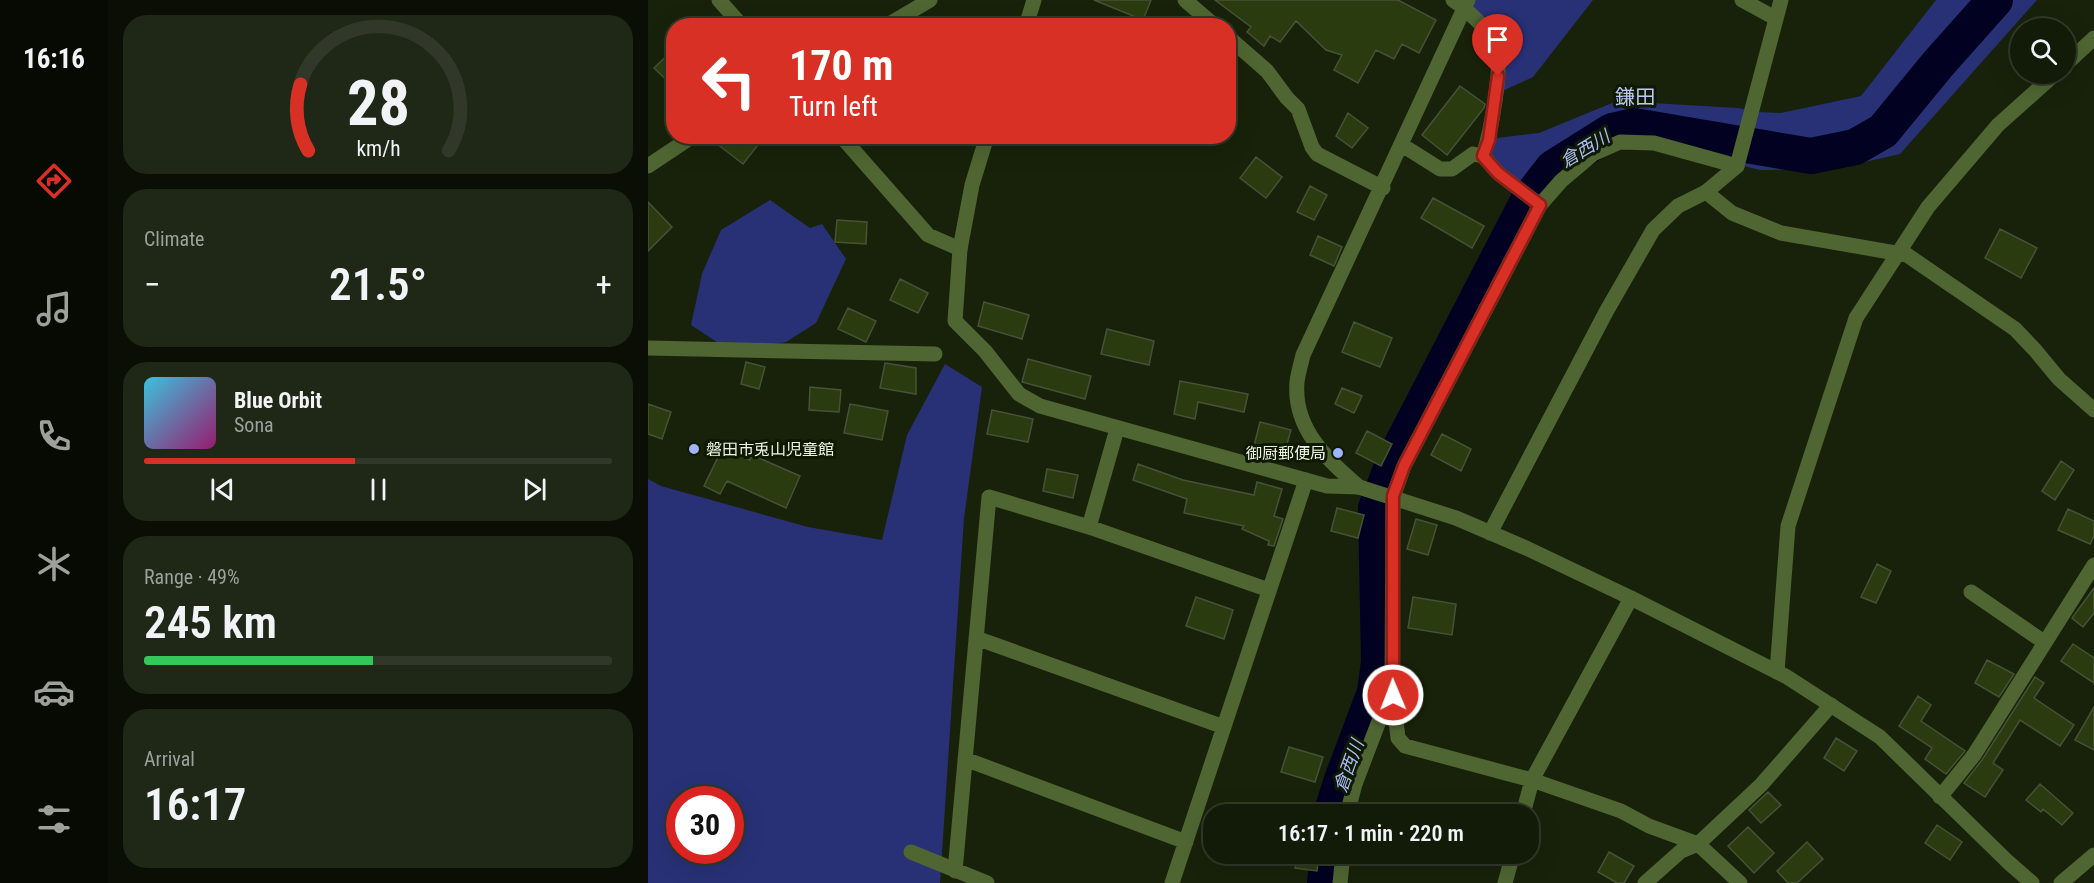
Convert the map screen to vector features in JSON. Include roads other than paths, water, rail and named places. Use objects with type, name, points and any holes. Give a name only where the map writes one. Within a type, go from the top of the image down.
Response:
[{"type":"street","points":[[719,0],[735,18]]},
{"type":"street","points":[[900,18],[930,0]]},
{"type":"street","points":[[1028,18],[1034,0]]},
{"type":"street","points":[[1185,0],[1206,18]]},
{"type":"street","points":[[1742,0],[1774,18]]},
{"type":"street","points":[[1490,533],[1606,312],[1653,230],[1678,206],[1706,192],[1738,160],[1774,18],[1781,0]]},
{"type":"street","points":[[1359,487],[1326,458],[1301,421],[1297,384],[1303,355],[1383,188],[1462,2],[1496,44],[1498,76],[1489,140],[1483,156]]},
{"type":"street","points":[[2076,55],[2094,38]]},
{"type":"street","points":[[1236,44],[1267,71],[1298,109],[1312,147],[1317,154],[1383,188]]},
{"type":"street","points":[[1777,672],[1788,526],[1856,318],[1928,207],[1998,124],[2044,84]]},
{"type":"street","points":[[1738,160],[1654,143],[1620,142],[1593,154],[1562,181],[1540,205],[1404,466],[1393,496],[1392,687],[1398,738],[1405,747],[1532,780],[1621,811],[1649,825],[1698,844],[1740,883]]},
{"type":"street","points":[[648,166],[681,144]]},
{"type":"street","points":[[848,144],[928,235],[960,249]]},
{"type":"street","points":[[985,144],[972,185],[960,249],[955,321],[985,351],[1018,394],[1040,406],[1117,429],[1327,486],[1359,487],[1393,496],[1456,518],[1631,598],[1777,672],[1880,737],[2032,883]]},
{"type":"street","points":[[1402,145],[1440,169],[1452,169],[1473,154],[1483,156],[1498,173],[1540,205]]},
{"type":"street","points":[[1706,192],[1732,213],[1781,233],[1907,255],[2015,329],[2059,379],[2094,410]]},
{"type":"street","points":[[648,348],[935,354]]},
{"type":"street","points":[[1089,527],[1117,429]]},
{"type":"street","points":[[1172,883],[1306,480]]},
{"type":"street","points":[[955,871],[989,497],[1089,527],[1269,590]]},
{"type":"street","points":[[1940,797],[1974,755],[2094,566]]},
{"type":"street","points":[[1971,592],[2044,642]]},
{"type":"street","points":[[1526,804],[1532,780],[1631,598]]},
{"type":"street","points":[[976,638],[1224,727]]},
{"type":"street","points":[[1350,804],[1392,687]]},
{"type":"street","points":[[1645,883],[1681,851],[1698,844],[1761,785],[1831,705]]},
{"type":"street","points":[[965,759],[1186,842]]},
{"type":"street","points":[[911,852],[987,883]]},
{"type":"street","points":[[2061,883],[2094,855]]},
{"type":"street","points":[[1340,883],[1342,864]]},
{"type":"street","points":[[1505,883],[1510,864]]},
{"type":"waterway","name":"倉西川","points":[[1334,804],[1375,692],[1379,662],[1376,508],[1396,456],[1529,199],[1553,168],[1612,131],[1634,126],[1811,156],[1855,147],[1883,131],[1995,0]]},
{"type":"waterway","name":"倉西川","points":[[1325,883],[1327,864]]},
{"type":"place","name":"磐田市兎山児童館","points":[[694,449]]},
{"type":"place","name":"御厨郵便局","points":[[1338,453]]},
{"type":"district","name":"鎌田","points":[[1635,97]]}]
